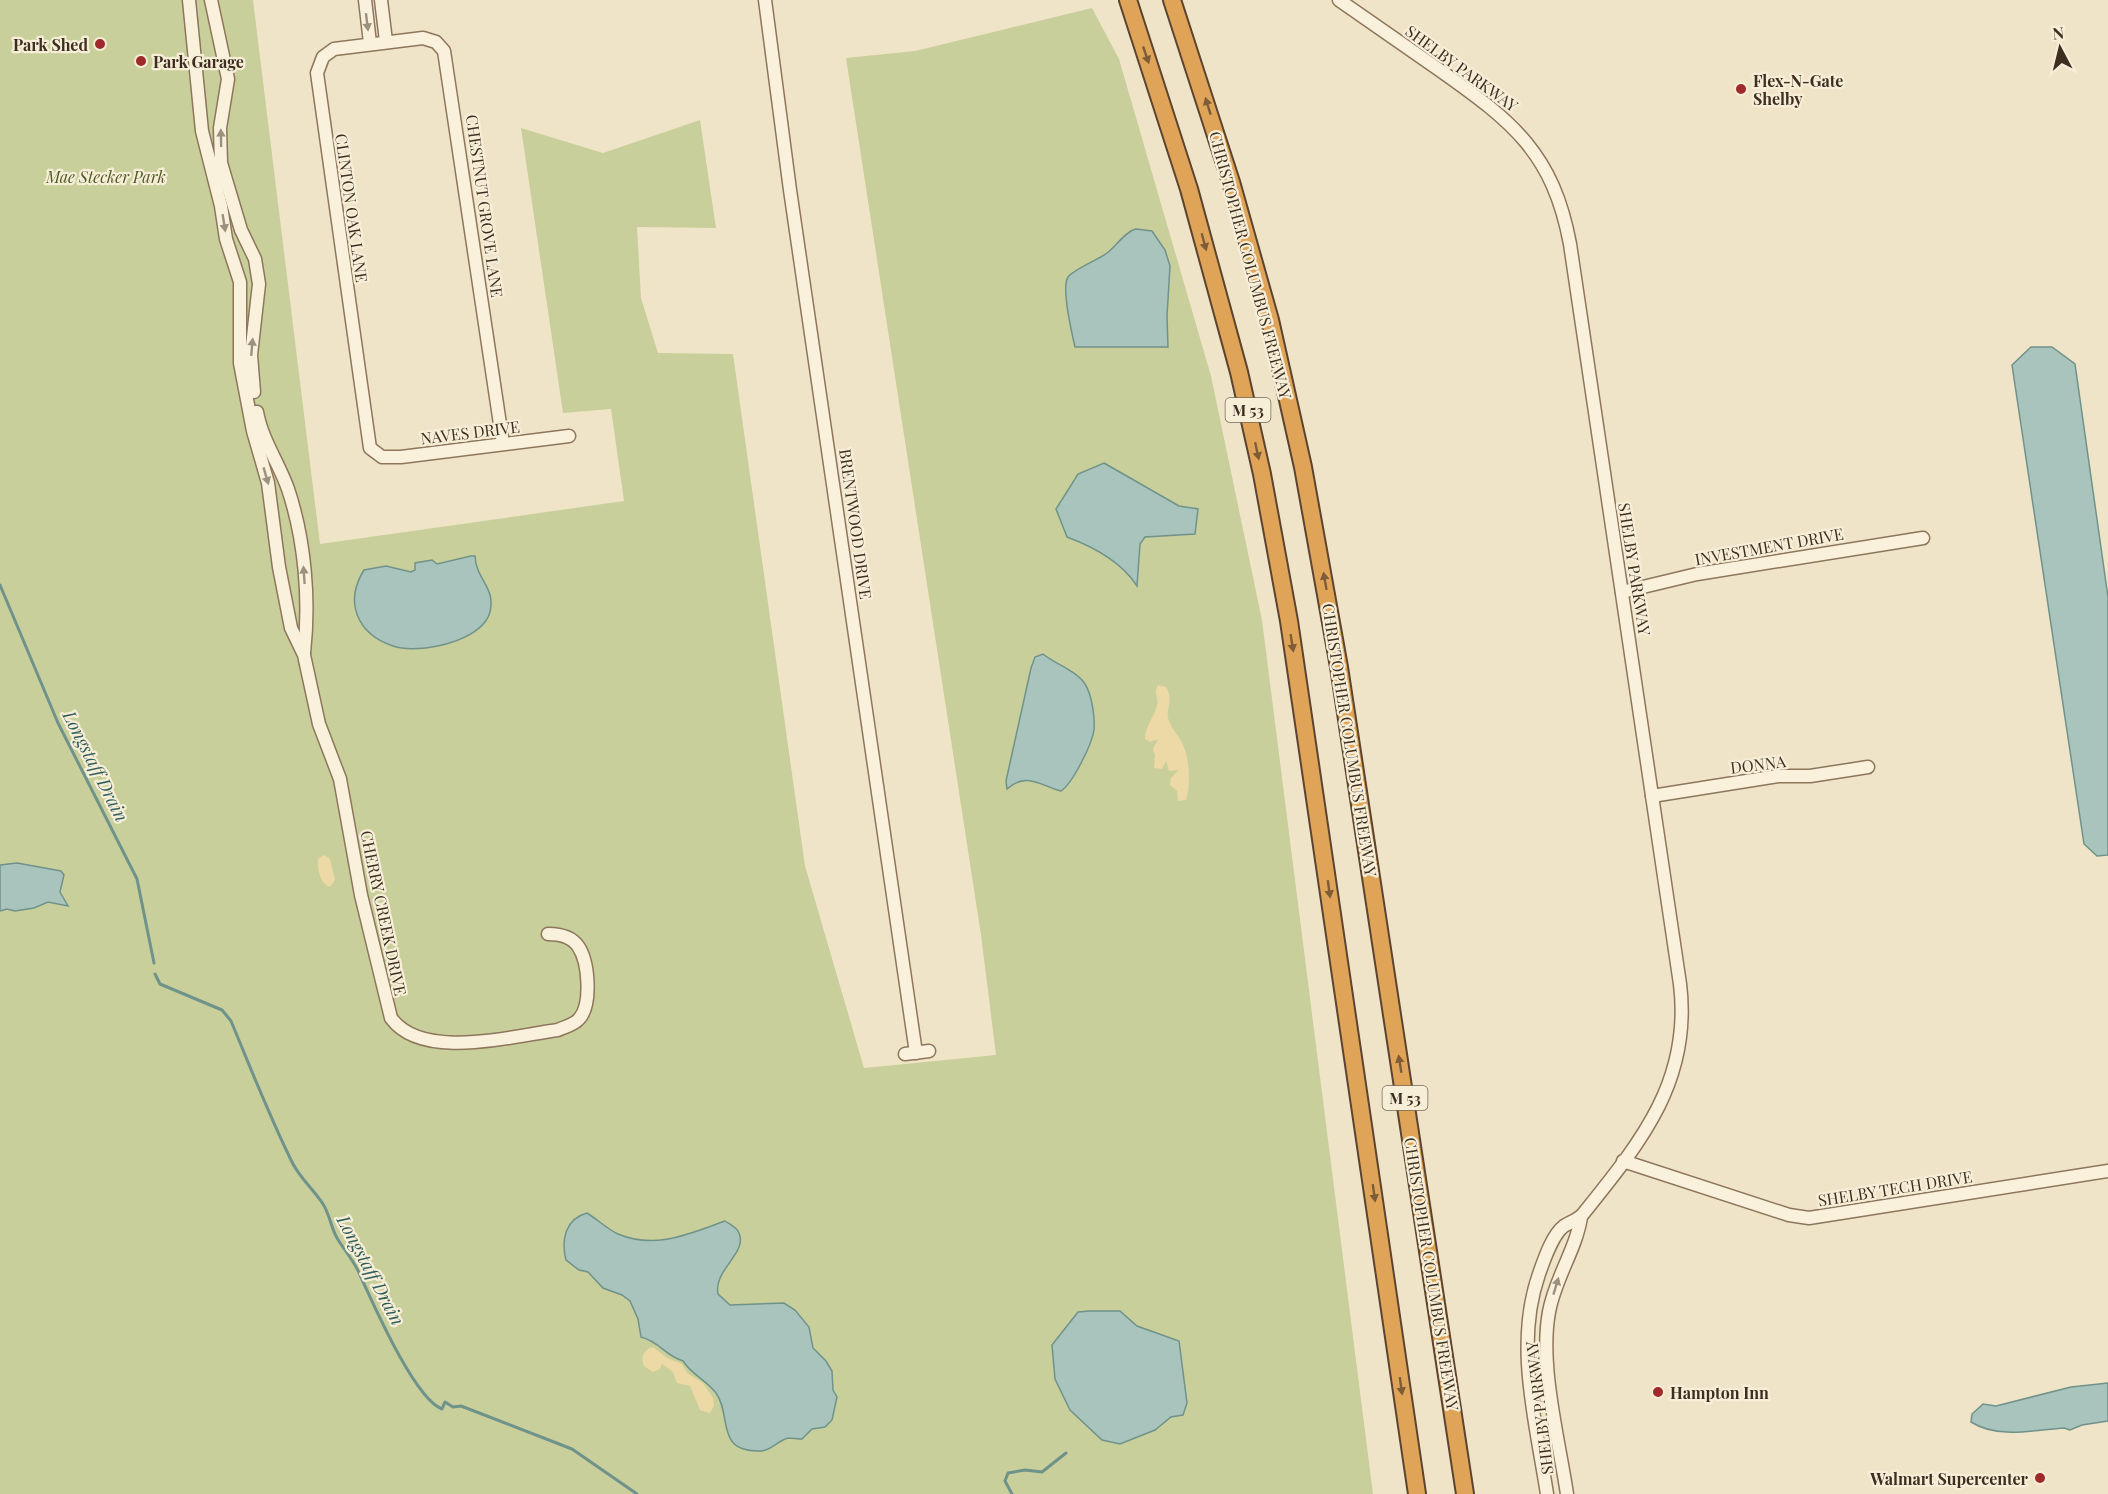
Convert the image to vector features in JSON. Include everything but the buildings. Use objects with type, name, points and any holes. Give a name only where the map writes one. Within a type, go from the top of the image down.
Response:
[{"type":"highway","name":"M 53","points":[[1128,0],[1189,189],[1239,372],[1262,474],[1289,621],[1417,1494]]},
{"type":"highway","name":"CHRISTOPHER COLUMBUS FREEWAY","points":[[1172,0],[1231,182],[1270,320],[1303,467],[1340,667],[1466,1494]]},
{"type":"highway","points":[[1408,1436],[1410,1494]]},
{"type":"street","name":"CHERRY CREEK DRIVE","points":[[189,0],[202,131],[220,182],[255,259],[259,284],[251,363],[255,424],[287,487],[296,517],[302,549],[306,598],[307,626],[304,655]]},
{"type":"street","name":"CHERRY CREEK DRIVE","points":[[211,0],[228,79],[220,128],[220,182],[226,239],[240,282],[240,363],[268,483],[279,567],[291,628],[304,655],[319,724],[340,779],[361,895],[386,1006],[395,1024],[418,1038],[446,1044],[558,1030],[578,1020],[589,996],[582,954],[572,940],[558,934],[548,934]]},
{"type":"street","points":[[365,0],[370,43]]},
{"type":"street","points":[[381,0],[386,41]]},
{"type":"street","name":"BRENTWOOD DRIVE","points":[[765,0],[792,201],[917,1053]]},
{"type":"street","name":"SHELBY PARKWAY","points":[[1339,0],[1499,113],[1527,141],[1549,177],[1562,209],[1570,244],[1682,993],[1682,1031],[1669,1089],[1654,1117],[1581,1217],[1562,1227],[1546,1257],[1531,1301],[1528,1329],[1531,1387],[1547,1494]]},
{"type":"street","points":[[192,25],[214,22]]},
{"type":"street","name":"CHESTNUT GROVE LANE","points":[[370,43],[414,38],[430,39],[440,46],[446,57],[503,444]]},
{"type":"street","name":"CLINTON OAK LANE","points":[[370,43],[334,49],[323,57],[317,69],[367,440],[376,454]]},
{"type":"street","name":"NAVES DRIVE","points":[[376,454],[401,457],[569,436]]},
{"type":"street","name":"INVESTMENT DRIVE","points":[[1622,592],[1697,574],[1923,538]]},
{"type":"street","points":[[286,603],[306,598]]},
{"type":"street","name":"DONNA","points":[[1652,796],[1778,776],[1810,776],[1868,767]]},
{"type":"street","name":"SHELBY TECH DRIVE","points":[[1623,1161],[1686,1179],[1789,1215],[1809,1218],[2108,1171]]},
{"type":"street","name":"SHELBY PARKWAY","points":[[1567,1494],[1546,1343],[1552,1299],[1559,1275],[1578,1237],[1581,1217]]},
{"type":"street","points":[[1528,1329],[1539,1331],[1546,1343]]},
{"type":"green space","name":"Mae Stecker Park","points":[[0,0],[253,0],[320,544],[624,501],[611,409],[563,413],[521,128],[603,153],[700,120],[716,228],[637,227],[641,298],[658,353],[733,354],[805,866],[864,1068],[996,1055],[981,935],[846,58],[915,51],[1092,8],[1119,59],[1211,376],[1262,620],[1373,1494],[0,1494]]},
{"type":"sand","points":[[1158,685],[1166,687],[1168,692],[1170,700],[1168,718],[1184,747],[1188,762],[1189,778],[1186,800],[1178,801],[1177,791],[1170,785],[1171,778],[1179,770],[1169,771],[1166,761],[1162,769],[1154,768],[1153,749],[1158,739],[1150,742],[1145,739],[1157,705]]},
{"type":"sand","points":[[324,855],[330,859],[335,880],[330,887],[324,883],[319,871],[318,859]]},
{"type":"sand","points":[[653,1347],[667,1358],[682,1364],[687,1373],[703,1383],[713,1398],[714,1406],[710,1413],[700,1410],[690,1386],[677,1383],[673,1372],[662,1364],[660,1369],[653,1372],[645,1367],[642,1361],[643,1355]]},
{"type":"water","points":[[1136,229],[1152,231],[1165,250],[1170,266],[1168,347],[1075,347],[1066,300],[1068,277],[1107,253]]},
{"type":"water","points":[[2031,347],[2052,347],[2075,364],[2108,597],[2108,855],[2097,856],[2084,844],[2012,365]]},
{"type":"water","points":[[1104,463],[1179,506],[1198,509],[1195,534],[1145,537],[1140,544],[1137,586],[1115,562],[1087,545],[1067,537],[1056,509],[1078,474]]},
{"type":"water","points":[[475,556],[491,603],[485,622],[476,631],[449,643],[418,649],[393,646],[381,641],[370,634],[363,625],[355,605],[355,594],[364,570],[386,566],[411,572],[415,570],[415,563],[432,560],[437,564]]},
{"type":"water","points":[[1043,654],[1077,675],[1085,684],[1090,694],[1094,730],[1076,772],[1061,791],[1028,780],[1014,784],[1007,789],[1006,781],[1031,668],[1035,657]]},
{"type":"water","points":[[17,863],[61,871],[64,875],[60,892],[68,906],[48,902],[34,908],[0,911],[0,865]]},
{"type":"water","points":[[587,1213],[618,1234],[632,1239],[673,1238],[725,1221],[735,1227],[739,1233],[739,1248],[720,1277],[718,1294],[730,1305],[784,1303],[795,1310],[809,1327],[813,1348],[832,1371],[833,1390],[837,1397],[832,1420],[825,1427],[812,1429],[802,1439],[788,1438],[762,1451],[745,1449],[736,1445],[727,1430],[721,1402],[712,1388],[683,1361],[641,1337],[638,1319],[630,1301],[622,1295],[603,1288],[588,1272],[579,1270],[566,1260],[564,1245],[566,1231],[574,1220]]},
{"type":"water","points":[[1120,1311],[1137,1326],[1179,1341],[1187,1403],[1183,1415],[1171,1417],[1155,1430],[1120,1444],[1102,1440],[1070,1410],[1055,1379],[1052,1345],[1078,1312]]},
{"type":"water","points":[[2108,1383],[2108,1421],[2082,1425],[2070,1430],[2064,1428],[2016,1432],[1993,1430],[1971,1422],[1972,1414],[1983,1404],[1996,1406],[2071,1387]]},
{"type":"waterway","name":"Longstaff Drain","points":[[0,585],[58,723],[137,879],[154,963]]},
{"type":"waterway","name":"Longstaff Drain","points":[[155,974],[160,984],[222,1010],[231,1021],[293,1164],[323,1204],[335,1234],[358,1270],[395,1348],[419,1387],[431,1401],[442,1409],[445,1402],[453,1407],[461,1406],[572,1449],[637,1494]]},
{"type":"waterway","points":[[1012,1494],[1005,1481],[1008,1473],[1025,1470],[1042,1472],[1066,1453]]},
{"type":"place","name":"Park Shed","points":[[100,44]]},
{"type":"place","name":"Park Garage","points":[[141,61]]},
{"type":"place","name":"Flex-N-Gate Shelby","points":[[1741,89]]},
{"type":"place","name":"Hampton Inn","points":[[1658,1392]]},
{"type":"place","name":"Walmart Supercenter","points":[[2040,1478]]}]
